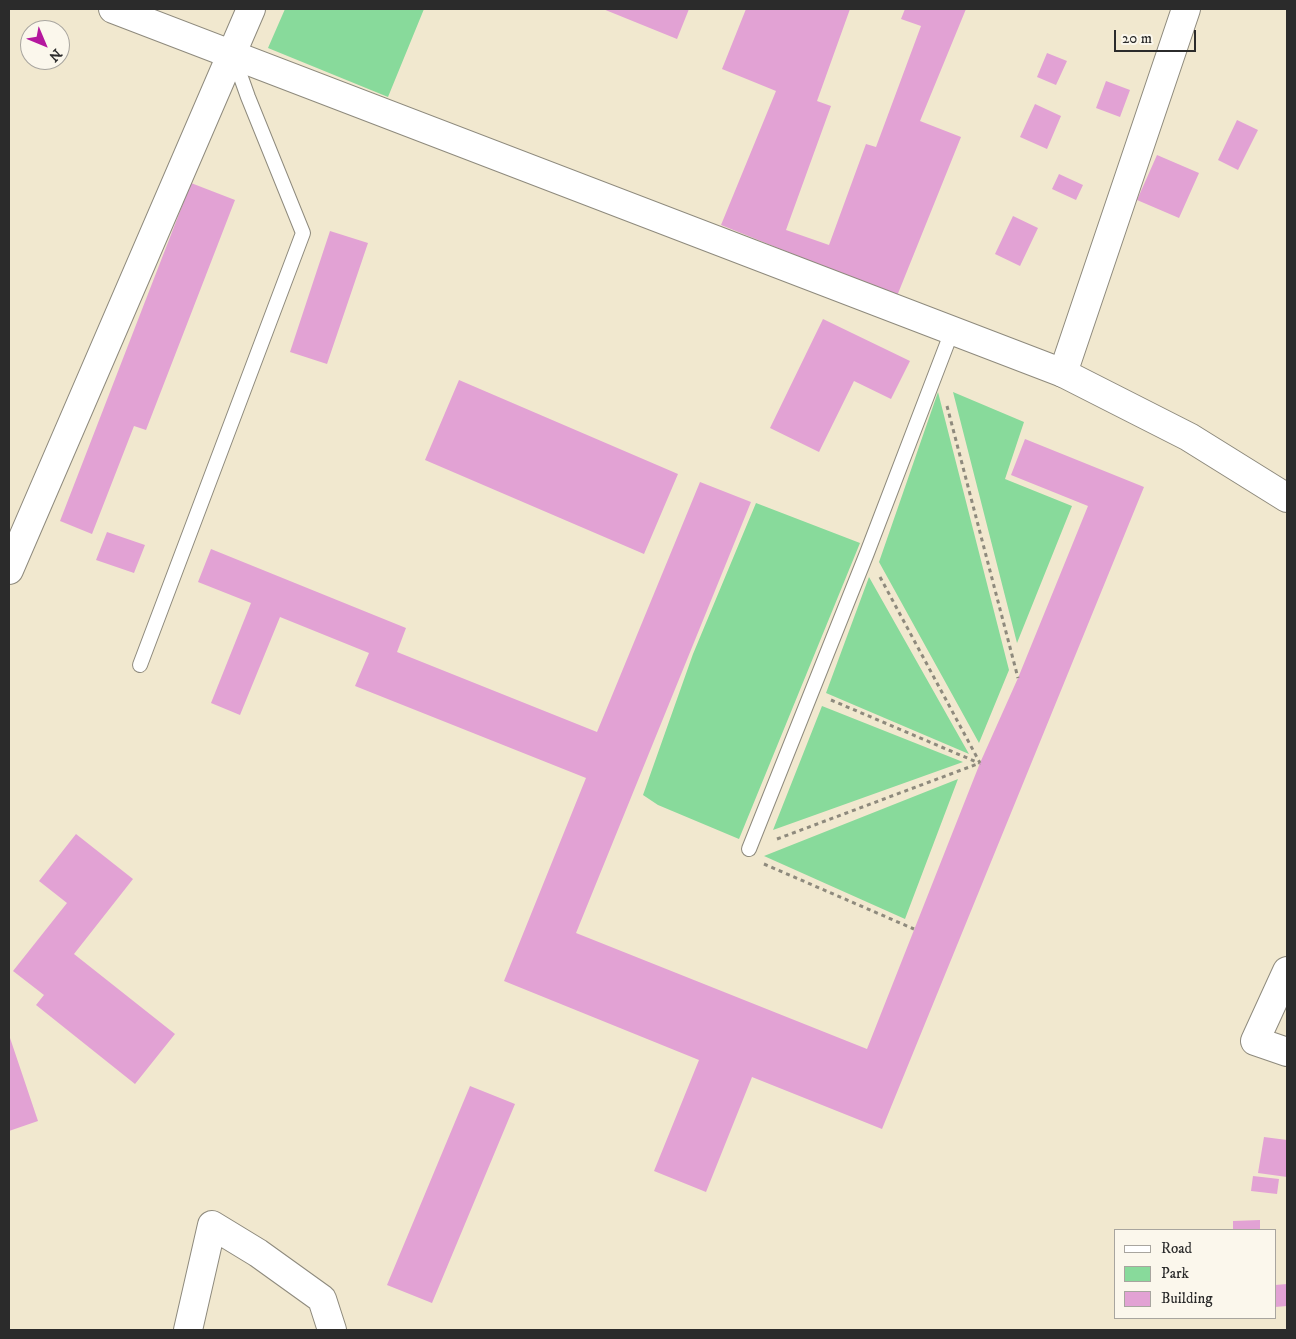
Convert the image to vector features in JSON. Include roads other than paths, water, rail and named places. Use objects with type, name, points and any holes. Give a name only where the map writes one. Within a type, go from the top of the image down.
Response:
[{"type":"street","points":[[113,9],[1063,373],[1189,437],[1287,498]]},
{"type":"street","points":[[9,570],[251,9]]},
{"type":"street","points":[[1063,373],[1186,9]]},
{"type":"street","points":[[1287,971],[1255,1041],[1287,1052]]},
{"type":"street","points":[[188,1330],[212,1226],[258,1253],[322,1299],[332,1330]]},
{"type":"lane","points":[[140,665],[303,233],[248,97],[233,54]]},
{"type":"lane","points":[[749,849],[952,331]]}]
